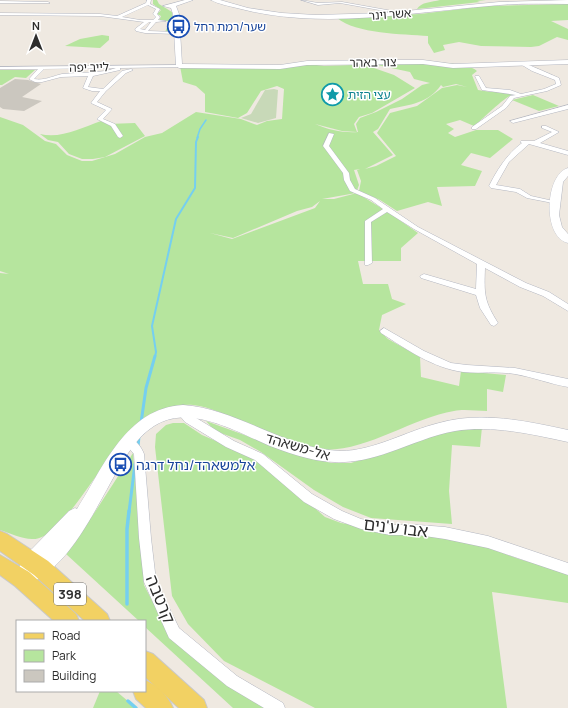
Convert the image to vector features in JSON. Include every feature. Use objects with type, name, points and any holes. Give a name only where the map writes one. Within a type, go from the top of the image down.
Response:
[{"type":"main road","points":[[168,5],[184,0]]},
{"type":"main road","points":[[168,5],[190,0]]},
{"type":"main road","name":"אשר וינר","points":[[214,0],[264,12],[337,16],[400,14],[503,3],[568,1]]},
{"type":"main road","name":"אשר וינר","points":[[221,0],[251,7],[294,13],[342,14],[376,11],[396,12],[498,1],[568,1]]},
{"type":"main road","points":[[168,5],[176,14],[179,66]]},
{"type":"main road","name":"צור באהר","points":[[179,66],[280,67],[307,63],[398,62],[423,62],[453,66],[568,62]]},
{"type":"main road","points":[[568,171],[558,181],[554,215],[557,228],[568,240]]},
{"type":"main road","name":"אל-משאהד","points":[[22,579],[74,529],[128,441],[150,421],[170,413],[181,411],[202,414],[310,453],[340,458],[378,450],[414,436],[441,428],[482,423],[530,428],[568,436]]},
{"type":"main road","name":"398","points":[[0,540],[36,564],[99,620]]},
{"type":"main road","name":"398","points":[[0,564],[22,579],[68,620]]},
{"type":"main road","points":[[146,663],[196,708]]},
{"type":"main road","points":[[145,692],[162,708]]},
{"type":"street","points":[[304,0],[311,3],[329,4],[341,1],[376,11]]},
{"type":"street","points":[[392,0],[401,0]]},
{"type":"street","points":[[0,2],[49,2]]},
{"type":"street","points":[[39,14],[49,2]]},
{"type":"street","points":[[119,17],[148,2],[158,9],[155,14],[158,17],[145,31]]},
{"type":"street","points":[[0,14],[100,15],[164,22]]},
{"type":"street","points":[[148,21],[136,30],[150,33],[176,33]]},
{"type":"street","points":[[474,128],[504,107],[507,100],[512,97],[545,90],[559,85],[557,80],[524,64]]},
{"type":"street","points":[[42,68],[30,79],[42,81],[60,76],[91,75],[109,72],[122,66]]},
{"type":"street","points":[[120,136],[113,125],[100,119],[109,109],[94,103],[104,90],[124,72],[151,66]]},
{"type":"street","name":"לייב יפה","points":[[0,68],[179,66]]},
{"type":"street","points":[[91,75],[85,88],[92,90],[104,90]]},
{"type":"street","points":[[477,77],[484,89],[509,91],[521,94]]},
{"type":"street","points":[[514,121],[568,107]]},
{"type":"street","points":[[544,127],[556,132],[532,143],[510,156],[499,170],[492,186],[493,188],[518,190],[529,196],[556,203]]},
{"type":"street","points":[[331,134],[326,146],[346,173],[352,190],[373,199],[416,228],[517,282],[546,294],[568,308]]},
{"type":"street","points":[[519,142],[532,143],[568,153]]},
{"type":"street","points":[[368,262],[368,221],[388,208]]},
{"type":"street","points":[[481,263],[480,293],[483,309],[494,323]]},
{"type":"street","points":[[424,276],[480,293]]},
{"type":"street","points":[[384,331],[410,348],[460,368],[508,370],[552,381],[568,382]]},
{"type":"street","name":"אבו ע'נים","points":[[181,411],[189,419],[230,444],[259,457],[308,498],[338,515],[361,524],[390,530],[445,532],[488,542],[568,569]]},
{"type":"street","name":"קרטבה","points":[[128,441],[137,449],[139,454],[145,538],[150,582],[174,633],[232,681],[278,708]]},
{"type":"green space","points":[[153,0],[157,0],[159,4],[172,12],[172,32],[165,32],[170,21],[159,21],[161,16],[157,14],[161,10],[153,4]]},
{"type":"green space","points":[[440,0],[486,0],[477,1],[480,2],[417,9],[424,4]]},
{"type":"green space","points":[[568,4],[568,20],[551,21],[568,29],[568,40],[557,37],[539,46],[531,47],[481,46],[459,42],[443,45],[445,50],[434,53],[428,43],[428,36],[393,34],[368,30],[345,23],[337,18],[420,14],[486,6]]},
{"type":"green space","points":[[102,35],[109,36],[109,40],[100,48],[65,46],[80,39]]},
{"type":"green space","points":[[420,61],[467,66],[477,71],[472,75],[478,90],[491,92],[512,92],[514,94],[500,103],[474,126],[460,120],[446,124],[454,129],[448,133],[455,137],[476,130],[498,130],[513,139],[490,158],[471,153],[461,165],[482,171],[475,186],[437,187],[442,206],[428,202],[397,211],[380,200],[359,191],[361,181],[357,170],[360,169],[354,170],[359,185],[356,193],[322,199],[334,199],[357,193],[418,233],[401,248],[401,261],[358,261],[363,284],[388,284],[392,299],[406,304],[382,315],[379,330],[388,339],[420,357],[421,377],[459,386],[461,371],[506,375],[503,392],[487,389],[487,411],[458,410],[438,415],[351,447],[334,449],[318,449],[310,447],[218,412],[193,405],[181,405],[158,411],[147,416],[134,426],[74,506],[59,523],[45,535],[28,539],[0,530],[0,273],[9,274],[0,271],[0,117],[23,125],[45,141],[56,144],[67,155],[82,161],[92,161],[115,154],[145,137],[162,133],[196,112],[241,119],[257,125],[267,121],[282,119],[284,89],[277,86],[261,91],[247,113],[238,118],[205,112],[205,94],[196,86],[183,82],[180,66],[257,67],[309,64],[324,66],[352,65],[371,67],[394,75],[415,88],[372,113],[359,117],[354,124],[358,132],[356,124],[360,118],[376,112],[402,99],[422,85],[430,83],[414,79],[410,72],[377,65],[376,62]],"holes":[[[456,84],[467,87],[457,85],[442,88],[431,96],[441,85],[443,87]],[[431,96],[417,106],[390,113],[377,133],[396,156],[376,166],[365,169],[393,155],[373,132],[378,129],[390,109],[418,102]],[[315,124],[342,131],[357,132],[336,131]],[[320,201],[315,208],[232,239],[210,233],[233,238],[297,211],[312,207]]]},
{"type":"green space","points":[[0,70],[35,70],[26,78],[15,77],[0,85]]},
{"type":"green space","points":[[265,90],[278,90],[276,118],[258,123],[241,118],[251,114]]},
{"type":"green space","points":[[533,95],[559,106],[539,111],[512,100]]},
{"type":"green space","points":[[101,121],[108,124],[135,123],[145,136],[105,157],[82,159],[69,154],[58,142],[48,140],[40,134],[63,134]]},
{"type":"green space","points":[[206,421],[294,453],[331,463],[351,463],[445,431],[482,427],[480,447],[452,445],[449,491],[452,524],[371,518],[343,507],[314,490],[261,452],[240,440],[215,431]]},
{"type":"green space","points":[[173,423],[184,423],[202,435],[251,456],[325,517],[341,523],[407,534],[462,540],[568,573],[568,603],[492,592],[507,708],[315,708],[224,661],[188,624],[172,596],[155,447],[156,434],[166,425]]},
{"type":"green space","points":[[133,453],[144,585],[167,630],[268,708],[233,708],[146,628],[146,620],[138,620],[66,554],[92,517]]},
{"type":"green space","points":[[100,692],[117,692],[136,708],[93,708]]},
{"type":"building","points":[[15,79],[28,80],[41,84],[22,97],[42,101],[24,111],[3,109],[0,107],[0,88]]},
{"type":"waterway","points":[[197,138],[200,129],[206,120]]},
{"type":"waterway","points":[[155,357],[156,352],[152,326],[176,219],[195,188],[196,142],[198,137]]},
{"type":"waterway","points":[[141,423],[146,388],[155,356]]},
{"type":"waterway","points":[[138,447],[139,436]]},
{"type":"waterway","points":[[129,512],[135,464]]},
{"type":"waterway","points":[[127,604],[127,529],[129,511]]},
{"type":"waterway","points":[[128,701],[136,708]]},
{"type":"place","name":"שער/רמת רחל","points":[[178,26]]},
{"type":"place","name":"עצי הזית","points":[[332,94]]},
{"type":"place","name":"אלמשאהד/נחל דרגה","points":[[121,464]]}]
